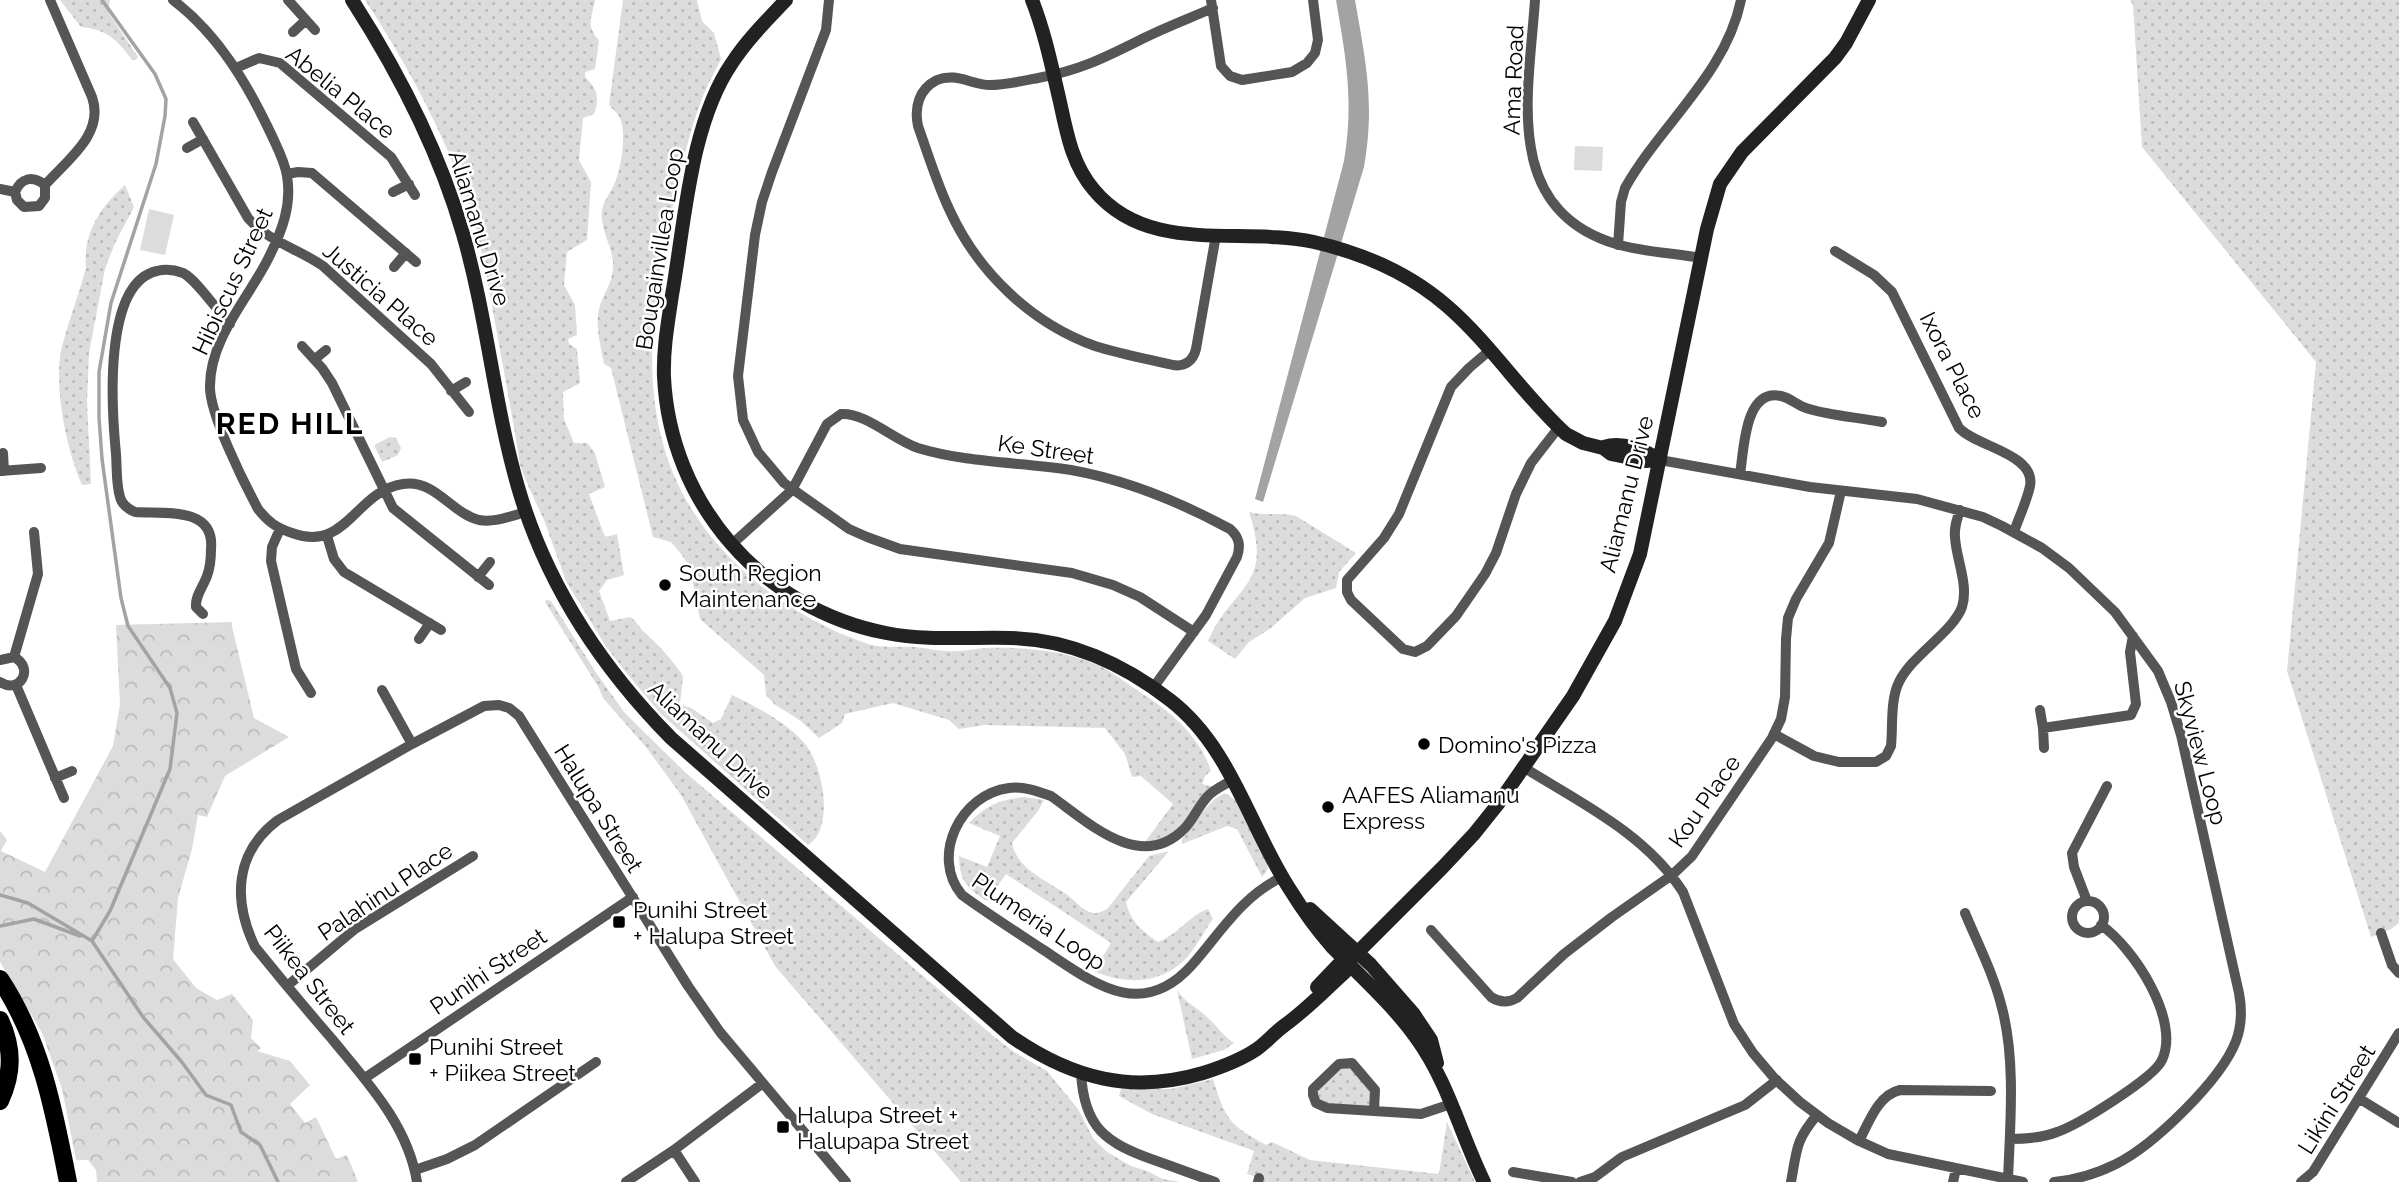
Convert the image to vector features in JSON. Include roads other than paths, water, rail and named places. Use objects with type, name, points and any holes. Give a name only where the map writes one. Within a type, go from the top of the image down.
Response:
[{"type":"highway","points":[[0,979],[22,1016],[41,1064],[50,1093],[68,1182]]},
{"type":"highway","points":[[0,1020],[9,1045],[11,1061],[10,1075],[0,1101]]},
{"type":"street","points":[[45,185],[38,180],[28,179],[19,184],[15,192],[20,204],[34,208],[39,206],[45,198],[45,185],[89,136],[96,111],[50,0]]},
{"type":"street","name":"Hibiscus Street","points":[[173,0],[204,28],[236,68],[264,118],[287,174],[288,204],[284,223],[230,324],[215,356],[210,377],[213,409],[258,509],[280,529]]},
{"type":"street","points":[[288,0],[315,30]]},
{"type":"street","name":"Aliamanu Drive","points":[[352,0],[395,70],[451,194],[475,280],[511,458],[526,512],[550,571],[590,641],[626,689],[671,738],[1012,1037],[1052,1061],[1082,1073],[1099,1078],[1142,1083],[1190,1076],[1234,1062],[1257,1049],[1294,1020],[1345,972],[1353,958],[1474,834],[1573,696],[1615,621],[1640,554],[1710,215],[1720,184],[1749,142],[1835,58],[1869,0]]},
{"type":"street","name":"Bougainvillea Loop","points":[[786,0],[731,64],[707,116],[695,162],[664,348],[666,395],[679,456],[700,502],[731,545],[764,577],[793,598],[851,624],[901,636],[1010,638],[1048,642],[1096,655],[1126,670],[1171,701],[1195,724],[1233,780],[1282,877],[1302,905],[1314,911],[1353,958],[1413,1013],[1431,1040],[1443,1086],[1484,1182]]},
{"type":"street","points":[[829,0],[826,30],[762,202],[755,235],[738,376],[740,405],[750,436],[765,463],[793,490],[849,529],[883,544],[920,553],[1072,573],[1113,585],[1140,597],[1194,632]]},
{"type":"street","points":[[1032,0],[1073,155],[1087,181],[1106,203],[1130,219],[1158,230],[1172,233],[1254,235],[1313,242],[1347,251],[1397,272],[1446,305],[1559,427],[1574,439],[1603,448],[1611,454],[1645,461],[1660,460]]},
{"type":"street","points":[[1216,235],[1196,351],[1190,361],[1180,366],[1120,353],[1066,333],[1041,318],[997,281],[967,243],[948,209],[918,126],[917,104],[928,86],[943,78],[956,77],[989,85],[1053,75],[1100,61],[1212,4],[1222,66],[1232,78],[1242,80],[1292,72],[1307,63],[1315,53],[1318,40],[1313,0]]},
{"type":"street","name":"Ama Road","points":[[1535,0],[1528,127],[1534,168],[1547,194],[1565,217],[1591,234],[1618,245],[1701,258]]},
{"type":"street","points":[[1618,245],[1621,202],[1625,188],[1721,53],[1733,30],[1741,0]]},
{"type":"street","points":[[293,32],[306,20]]},
{"type":"street","name":"Abelia Place","points":[[236,68],[259,58],[280,63],[391,157],[415,195]]},
{"type":"street","name":"Justicia Place","points":[[193,122],[248,218],[260,231],[276,242],[303,252],[323,266],[431,364],[469,412]]},
{"type":"street","points":[[187,148],[203,139]]},
{"type":"street","points":[[287,174],[312,173],[416,262]]},
{"type":"street","points":[[393,192],[409,184]]},
{"type":"street","points":[[0,188],[15,192]]},
{"type":"street","name":"Ixora Place","points":[[1835,251],[1874,275],[1892,292],[1959,428],[1970,437],[2017,459],[2026,467],[2031,484],[2014,532]]},
{"type":"street","points":[[394,267],[406,253]]},
{"type":"street","points":[[204,614],[196,607],[195,601],[210,565],[212,541],[206,525],[193,516],[135,512],[128,508],[120,497],[114,436],[114,351],[130,291],[144,276],[153,271],[186,274],[196,282],[209,302],[230,324]]},
{"type":"street","points":[[302,346],[332,383],[393,508],[489,586]]},
{"type":"street","points":[[315,359],[326,350]]},
{"type":"street","points":[[1489,351],[1451,387],[1399,514],[1384,538],[1347,580],[1347,592],[1351,600],[1403,649],[1413,652],[1427,646],[1456,617],[1496,553],[1516,494],[1531,463],[1559,427]]},
{"type":"street","points":[[451,391],[466,382]]},
{"type":"street","points":[[1740,474],[1751,412],[1759,402],[1768,397],[1781,396],[1812,410],[1882,422]]},
{"type":"street","name":"Ke Street","points":[[731,545],[793,490],[827,424],[836,416],[848,414],[916,447],[968,457],[1069,470],[1140,487],[1228,527],[1238,539],[1240,547],[1211,607],[1153,688]]},
{"type":"street","points":[[3,453],[2,471],[41,468]]},
{"type":"street","name":"Skyview Loop","points":[[1660,460],[1810,487],[1917,499],[1983,517],[2042,548],[2082,579],[2115,612],[2158,670],[2181,734],[2239,993],[2240,1022],[2236,1041],[2225,1061],[2196,1098],[2148,1143],[2100,1171],[2053,1182]]},
{"type":"street","points":[[311,693],[296,669],[271,561],[272,547],[280,529],[301,536],[327,536],[335,533],[373,496],[402,484],[424,486],[443,496],[470,517],[479,520],[497,520],[526,512]]},
{"type":"street","name":"Kou Place","points":[[1430,930],[1492,997],[1509,1002],[1517,998],[1564,954],[1672,875],[1692,856],[1774,734],[1781,719],[1786,697],[1788,618],[1796,598],[1829,543],[1841,491]]},
{"type":"street","points":[[1774,734],[1814,756],[1830,761],[1874,762],[1888,754],[1899,682],[1914,661],[1956,618],[1962,607],[1963,594],[1955,537],[1960,510]]},
{"type":"street","points":[[13,657],[38,574],[34,531]]},
{"type":"street","points":[[327,536],[334,559],[344,572],[441,630]]},
{"type":"street","points":[[478,577],[490,562]]},
{"type":"street","points":[[419,639],[430,623]]},
{"type":"street","points":[[2043,728],[2132,715],[2136,706],[2130,652],[2133,636]]},
{"type":"street","points":[[0,660],[13,657],[21,662],[25,670],[23,679],[16,685],[6,686],[0,682]]},
{"type":"street","points":[[16,685],[64,798]]},
{"type":"street","points":[[382,690],[412,744]]},
{"type":"street","name":"Halupa Street","points":[[412,744],[484,706],[499,705],[514,711],[720,1032],[846,1182]]},
{"type":"street","points":[[2040,710],[2044,748]]},
{"type":"street","name":"Piikea Street","points":[[412,744],[278,820],[261,835],[249,854],[240,890],[243,918],[255,947],[365,1078],[397,1125],[417,1182]]},
{"type":"street","points":[[1523,767],[1636,838],[1672,875],[1683,892],[1734,1024],[1753,1053],[1777,1080],[1817,1115],[1859,1141],[1888,1154],[2023,1182]]},
{"type":"street","points":[[55,778],[72,771]]},
{"type":"street","name":"Plumeria Loop","points":[[1233,780],[1210,794],[1183,831],[1157,845],[1142,846],[1117,841],[1051,796],[1029,789],[1009,788],[995,792],[975,803],[962,815],[948,854],[951,877],[962,895],[1094,983],[1107,990],[1133,994],[1156,991],[1176,979],[1253,894],[1282,877]]},
{"type":"street","points":[[2087,901],[2074,867],[2072,853],[2107,786]]},
{"type":"street","name":"Palahinu Place","points":[[287,986],[355,929],[473,856]]},
{"type":"street","name":"Punihi Street","points":[[365,1078],[632,897]]},
{"type":"street","points":[[2087,901],[2096,903],[2104,918],[2096,930],[2089,933],[2074,925],[2072,918],[2073,910],[2078,904],[2087,901]]},
{"type":"street","points":[[1965,913],[2003,1010],[2009,1056],[2008,1180]]},
{"type":"street","points":[[2010,1139],[2040,1137],[2070,1127],[2151,1074],[2163,1058],[2166,1038],[2151,986],[2117,938],[2101,925]]},
{"type":"street","points":[[2381,933],[2392,965],[2399,973]]},
{"type":"street","name":"Likini Street","points":[[2301,1182],[2313,1172],[2399,1033]]},
{"type":"street","points":[[415,1170],[447,1159],[475,1144],[596,1062]]},
{"type":"street","points":[[1374,1111],[1375,1090],[1352,1063],[1339,1064],[1313,1089],[1314,1100],[1322,1107],[1374,1111],[1421,1114],[1451,1104]]},
{"type":"street","points":[[1082,1073],[1087,1110],[1096,1126],[1111,1141],[1127,1150],[1215,1182]]},
{"type":"street","points":[[1580,1182],[1595,1177],[1622,1157],[1745,1105],[1777,1080]]},
{"type":"street","points":[[626,1182],[674,1150],[763,1083]]},
{"type":"street","points":[[1859,1141],[1881,1102],[1892,1092],[1991,1091]]},
{"type":"street","points":[[2360,1099],[2399,1123]]},
{"type":"street","points":[[1791,1182],[1802,1132],[1817,1115]]},
{"type":"street","points":[[674,1150],[695,1182]]},
{"type":"street","points":[[1953,1182],[1956,1169]]},
{"type":"street","points":[[1513,1172],[1572,1182]]},
{"type":"waterway","points":[[92,941],[110,911],[170,769],[177,713],[170,688],[128,626],[121,598],[99,417],[99,372],[111,303],[156,164],[166,99],[155,74],[102,0]]},
{"type":"waterway","points":[[0,895],[28,903],[92,941],[143,1017],[206,1095],[231,1105],[241,1132],[260,1145],[278,1182]]},
{"type":"waterway","points":[[0,926],[34,919],[80,936]]},
{"type":"place","name":"South Region Maintenance","points":[[665,585]]},
{"type":"place","name":"Domino's Pizza","points":[[1424,744]]},
{"type":"place","name":"AAFES Aliamanu Express","points":[[1328,807]]},
{"type":"place","name":"Punihi Street + Halupa Street","points":[[619,922]]},
{"type":"place","name":"Punihi Street + Piikea Street","points":[[415,1059]]},
{"type":"place","name":"Halupa Street + Halupapa Street","points":[[783,1127]]},
{"type":"district","name":"RED HILL","points":[[290,423]]}]
